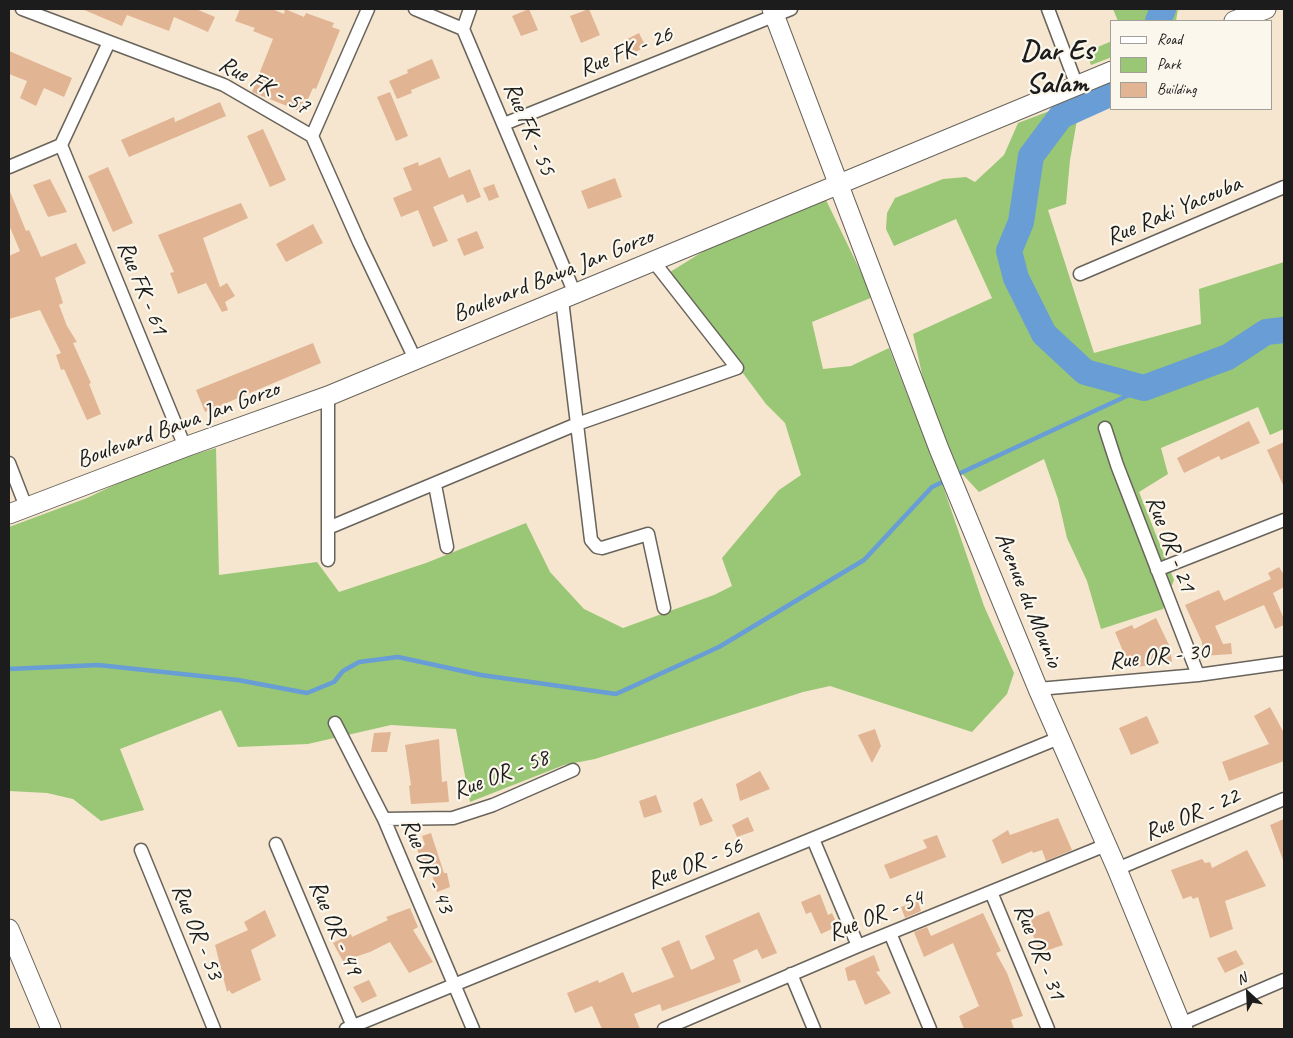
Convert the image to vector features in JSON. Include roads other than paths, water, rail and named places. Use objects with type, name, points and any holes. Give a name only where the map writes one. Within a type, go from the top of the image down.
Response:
[{"type":"street","name":"Rue FK - 57","points":[[22,9],[224,85],[312,136],[359,242],[415,359]]},
{"type":"street","points":[[312,136],[368,9]]},
{"type":"street","points":[[415,9],[463,29],[470,9]]},
{"type":"street","points":[[1048,9],[1077,86]]},
{"type":"street","points":[[1237,20],[1266,9]]},
{"type":"street","name":"Rue FK - 26","points":[[504,124],[779,11]]},
{"type":"street","name":"Avenue du Mounio","points":[[779,11],[840,184],[939,449],[1038,689],[1117,869],[1182,1027]]},
{"type":"street","name":"Rue FK - 55","points":[[463,29],[504,124],[568,297],[577,424],[592,540],[597,547],[602,548],[647,534],[650,536],[664,608]]},
{"type":"street","points":[[9,167],[61,145],[109,42]]},
{"type":"street","name":"Boulevard Bawa Jan Gorzo","points":[[9,514],[185,447],[328,396],[1104,75]]},
{"type":"street","name":"Rue FK - 61","points":[[61,145],[185,447]]},
{"type":"street","name":"Rue Raki Yacouba","points":[[1080,274],[1284,187]]},
{"type":"street","points":[[328,528],[435,485],[577,424],[738,368],[654,262]]},
{"type":"street","points":[[328,396],[328,560]]},
{"type":"street","name":"Rue OR - 21","points":[[1104,428],[1198,675]]},
{"type":"street","points":[[9,464],[26,507]]},
{"type":"street","points":[[435,485],[447,547]]},
{"type":"street","points":[[1157,570],[1284,520]]},
{"type":"street","name":"Rue OR - 30","points":[[1038,689],[1198,675],[1284,663]]},
{"type":"street","name":"Rue OR - 43","points":[[335,723],[384,819],[473,1029]]},
{"type":"street","name":"Rue OR - 56","points":[[351,1028],[1059,738]]},
{"type":"street","name":"Rue OR - 58","points":[[384,819],[453,818],[472,813],[573,770]]},
{"type":"street","name":"Rue OR - 22","points":[[1117,869],[1284,800]]},
{"type":"street","points":[[813,839],[858,946]]},
{"type":"street","name":"Rue OR - 49","points":[[276,844],[351,1028]]},
{"type":"street","name":"Rue OR - 54","points":[[664,1029],[692,1024],[791,974],[1106,845]]},
{"type":"street","name":"Rue OR - 53","points":[[141,850],[214,1029]]},
{"type":"street","name":"Rue OR - 31","points":[[991,892],[1048,1029]]},
{"type":"street","points":[[9,929],[51,1029]]},
{"type":"street","points":[[890,933],[930,1029]]},
{"type":"street","points":[[791,974],[814,1029]]},
{"type":"street","points":[[1182,1027],[1284,980]]},
{"type":"waterway","points":[[1158,20],[1163,9]]},
{"type":"waterway","points":[[1110,94],[1061,116],[1031,156],[1021,222],[1009,251],[1016,278],[1044,334],[1085,372],[1144,388],[1228,357],[1266,332],[1284,330]]},
{"type":"waterway","points":[[954,476],[1144,388]]},
{"type":"waterway","points":[[9,669],[98,665],[238,680],[307,693],[334,682],[343,671],[359,662],[398,657],[481,675],[616,694],[719,647],[864,560],[932,487],[947,480]]},
{"type":"district","name":"Dar Es Salam","points":[[1057,68]]}]
